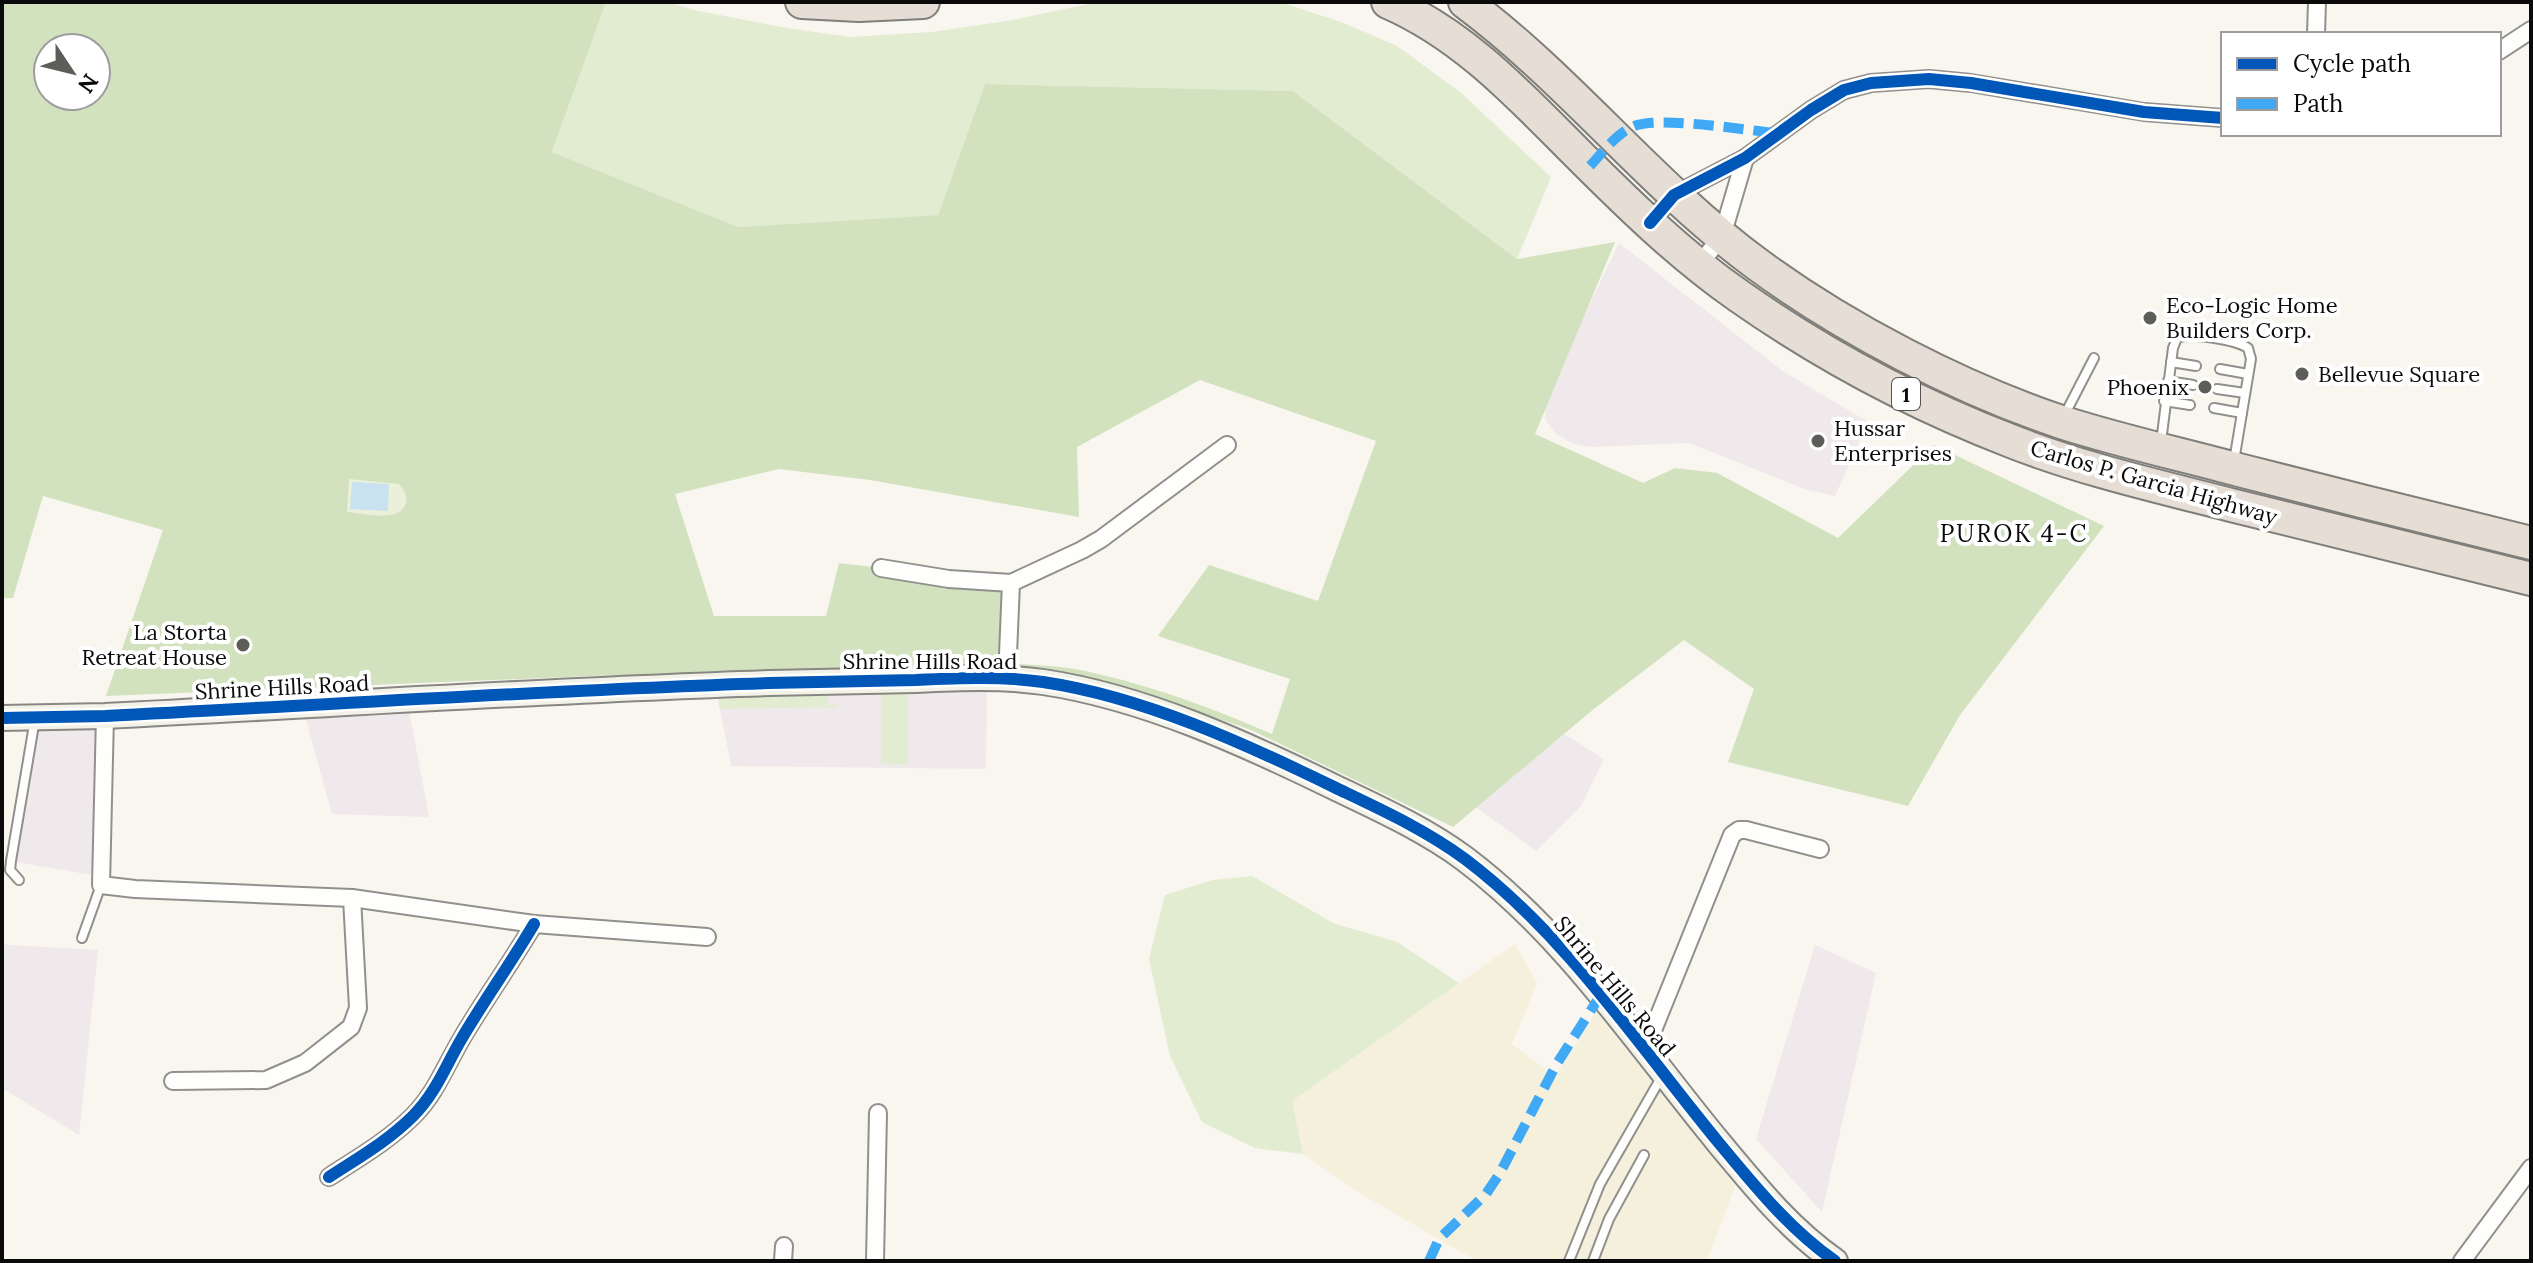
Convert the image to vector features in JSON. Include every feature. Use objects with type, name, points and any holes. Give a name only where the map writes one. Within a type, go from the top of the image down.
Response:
[{"type":"highway","points":[[821,3],[923,2]]},
{"type":"highway","name":"Carlos P. Garcia Highway","points":[[1388,2],[1433,24],[1484,63],[1650,223],[1699,265],[1786,328],[1951,417],[2039,452],[2105,473],[2230,486],[2531,543]]},
{"type":"highway","name":"Carlos P. Garcia Highway","points":[[1465,2],[1527,52],[1674,195],[1722,236],[1794,289],[1854,326],[1968,384],[2060,421],[2160,451],[2230,486],[2531,579]]},
{"type":"street","points":[[2316,32],[2317,2]]},
{"type":"street","points":[[2501,50],[2531,30]]},
{"type":"street","points":[[1650,223],[1674,195],[1745,158],[1844,90],[1871,83],[1929,79],[1971,83],[2144,112],[2221,118]]},
{"type":"street","points":[[1699,265],[1722,236],[1745,158]]},
{"type":"street","points":[[881,568],[949,579],[1011,583],[1101,539],[1227,445]]},
{"type":"street","points":[[1007,678],[1011,583]]},
{"type":"street","name":"Shrine Hills Road","points":[[2,718],[105,716],[724,685],[880,686],[1007,678],[1070,686],[1203,728],[1333,786],[1463,858],[1528,916],[1562,952],[1779,1213],[1835,1261]]},
{"type":"street","points":[[105,716],[101,885],[352,898],[534,924],[707,937]]},
{"type":"street","points":[[1645,1050],[1732,835],[1746,830],[1820,849]]},
{"type":"street","points":[[173,1081],[266,1080],[305,1063],[351,1027],[358,1008],[352,898]]},
{"type":"street","points":[[329,1177],[380,1145],[413,1116],[434,1091],[460,1041],[534,924]]},
{"type":"street","points":[[875,1261],[878,1113]]},
{"type":"street","points":[[2462,1261],[2531,1168]]},
{"type":"lane","points":[[2160,451],[2164,401],[2175,342],[2181,335],[2187,335],[2244,345],[2250,353],[2248,374],[2230,486]]},
{"type":"lane","points":[[2060,421],[2094,358]]},
{"type":"lane","points":[[2171,362],[2196,366]]},
{"type":"lane","points":[[2220,369],[2248,374]]},
{"type":"lane","points":[[2168,381],[2193,385]]},
{"type":"lane","points":[[2217,389],[2245,393]]},
{"type":"lane","points":[[2164,401],[2190,405]]},
{"type":"lane","points":[[2214,408],[2242,413]]},
{"type":"lane","points":[[19,880],[10,870],[35,718]]},
{"type":"lane","points":[[82,938],[101,885]]},
{"type":"lane","points":[[1569,1261],[1600,1184],[1663,1074]]},
{"type":"lane","points":[[1593,1261],[1609,1219],[1644,1155]]},
{"type":"shaded area","points":[[1619,243],[1784,372],[1868,422],[1835,496],[1807,490],[1689,443],[1589,447],[1571,443],[1555,433],[1546,421],[1544,400]]},
{"type":"shaded area","points":[[987,687],[986,769],[731,766],[718,698]]},
{"type":"shaded area","points":[[409,710],[429,817],[332,814],[305,716]]},
{"type":"shaded area","points":[[101,720],[98,876],[15,862],[37,721]]},
{"type":"shaded area","points":[[1564,734],[1604,759],[1581,806],[1536,851],[1476,807]]},
{"type":"shaded area","points":[[2,942],[8,945],[98,950],[79,1135],[2,1088]]},
{"type":"shaded area","points":[[1515,944],[1537,983],[1512,1044],[1555,1077],[1596,1012],[1735,1186],[1707,1261],[1477,1261],[1361,1194],[1303,1154],[1292,1101]]},
{"type":"shaded area","points":[[1815,945],[1876,973],[1822,1212],[1756,1139]]},
{"type":"green space","points":[[2,2],[606,2],[552,152],[738,227],[938,215],[985,84],[1293,91],[1517,259],[1615,242],[1535,434],[1643,483],[1675,468],[1717,473],[1838,538],[1934,445],[2104,526],[1960,715],[1908,806],[1728,762],[1754,689],[1684,640],[1595,708],[1453,827],[1251,730],[1131,688],[1059,672],[991,667],[590,676],[106,696],[163,530],[43,496],[13,598],[2,598]],"holes":[[[1200,380],[1376,441],[1318,601],[1209,565],[1158,636],[1290,679],[1272,734],[1200,705],[1100,674],[1008,663],[1011,583],[839,563],[826,616],[714,616],[675,494],[779,469],[870,480],[1079,517],[1077,447]]]},
{"type":"green space","points":[[606,2],[667,2],[780,27],[850,37],[932,32],[1013,20],[1098,2],[1280,2],[1341,22],[1397,46],[1460,92],[1551,177],[1517,259],[1293,91],[985,84],[938,215],[738,227],[552,152]]},
{"type":"green space","points":[[349,479],[399,484],[406,497],[403,509],[381,516],[347,512]]},
{"type":"green space","points":[[908,690],[908,764],[881,764],[882,691]]},
{"type":"green space","points":[[828,694],[828,705],[836,707],[720,709],[718,698]]},
{"type":"green space","points":[[1252,876],[1333,923],[1397,942],[1459,983],[1292,1101],[1303,1154],[1255,1148],[1202,1122],[1170,1056],[1149,959],[1165,895],[1213,880]]},
{"type":"water","points":[[352,482],[389,484],[388,511],[350,509]]},
{"type":"marked path","points":[[1590,166],[1617,137],[1637,125],[1685,123],[1776,133]]},
{"type":"marked path","points":[[1429,1261],[1439,1239],[1486,1194],[1500,1173],[1556,1065],[1600,996]]},
{"type":"cycle path","points":[[1650,223],[1674,195],[1745,158],[1844,90],[1871,83],[1929,79],[1971,83],[2144,112],[2221,118]]},
{"type":"cycle path","points":[[2,718],[105,716],[686,686],[964,678],[1043,682],[1119,699],[1194,724],[1266,755],[1402,820],[1465,859],[1502,889],[1569,957],[1759,1190],[1787,1221],[1835,1261]]},
{"type":"cycle path","points":[[329,1177],[383,1141],[421,1107],[534,924]]},
{"type":"place","name":"Eco-Logic Home Builders Corp.","points":[[2150,318]]},
{"type":"place","name":"Bellevue Square","points":[[2302,374]]},
{"type":"place","name":"Phoenix","points":[[2205,387]]},
{"type":"place","name":"Hussar Enterprises","points":[[1818,441]]},
{"type":"place","name":"La Storta Retreat House","points":[[243,645]]},
{"type":"district","name":"PUROK 4-C","points":[[2014,533]]}]
